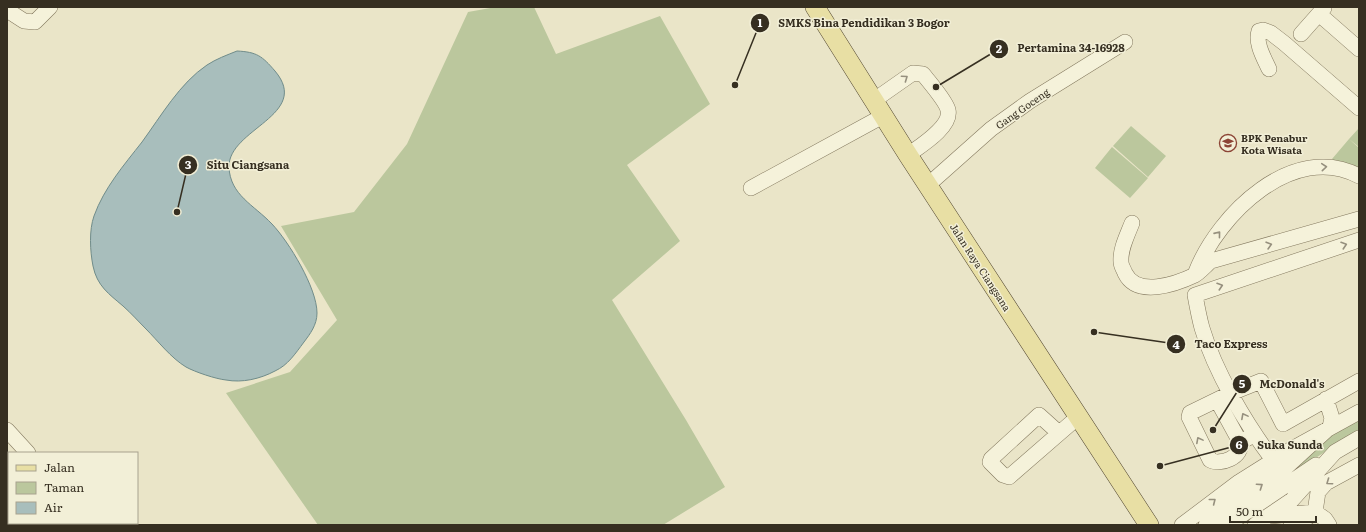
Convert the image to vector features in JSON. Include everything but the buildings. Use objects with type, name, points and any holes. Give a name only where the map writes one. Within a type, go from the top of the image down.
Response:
[{"type":"main road","name":"Jalan Raya Ciangsana","points":[[815,7],[908,155],[1149,525]]},
{"type":"street","points":[[7,10],[24,21],[34,22],[50,7]]},
{"type":"street","points":[[1301,34],[1322,11],[1359,49]]},
{"type":"street","points":[[1269,69],[1262,54],[1257,36],[1259,31],[1267,31],[1284,43],[1359,108]]},
{"type":"street","name":"Gang Goceng","points":[[928,185],[991,129],[1030,100],[1125,42]]},
{"type":"street","points":[[1262,54],[1284,43]]},
{"type":"street","points":[[751,188],[878,108],[913,73],[923,74],[948,109],[948,116],[945,125],[908,155]]},
{"type":"street","points":[[1273,460],[1254,435],[1213,356],[1202,328],[1195,295],[1195,275],[1203,254],[1235,213],[1257,192],[1274,181],[1300,170],[1328,166],[1351,171],[1359,176]]},
{"type":"street","points":[[1132,223],[1122,250],[1121,264],[1128,278],[1135,284],[1164,287],[1195,275],[1202,267],[1211,261],[1359,219]]},
{"type":"street","points":[[1195,295],[1359,240]]},
{"type":"street","points":[[1217,400],[1240,442],[1241,448],[1224,462],[1210,460],[1189,418],[1190,413],[1231,393],[1261,381],[1283,424],[1359,381]]},
{"type":"street","points":[[1206,525],[1230,506],[1282,471],[1330,427],[1332,418],[1326,399]]},
{"type":"street","points":[[1185,524],[1237,483],[1273,460],[1359,412]]},
{"type":"street","points":[[1059,433],[1078,417]]},
{"type":"street","points":[[7,430],[27,452]]},
{"type":"street","points":[[1240,442],[1254,435]]},
{"type":"street","points":[[1227,525],[1335,452],[1359,438]]},
{"type":"street","points":[[1261,521],[1292,500],[1335,452]]},
{"type":"street","points":[[1224,462],[1237,483]]},
{"type":"street","points":[[1291,525],[1304,520],[1315,512],[1318,492],[1326,483],[1359,465]]},
{"type":"street","points":[[1261,521],[1300,512],[1315,512],[1325,519],[1329,525]]},
{"type":"green space","points":[[496,7],[534,7],[556,54],[660,16],[710,104],[627,165],[680,241],[612,300],[686,420],[725,487],[663,525],[318,525],[226,393],[290,372],[337,320],[281,226],[354,212],[407,144],[468,12]]},
{"type":"green space","points":[[1131,126],[1166,156],[1148,177],[1113,146]]},
{"type":"green space","points":[[1359,128],[1359,147],[1349,139]]},
{"type":"green space","points":[[1349,139],[1359,148],[1359,183],[1332,159]]},
{"type":"green space","points":[[1112,147],[1148,178],[1130,198],[1095,168]]},
{"type":"green space","points":[[1359,419],[1359,430],[1300,468],[1297,466],[1332,435]]},
{"type":"water","points":[[237,51],[250,52],[263,58],[275,71],[284,86],[283,99],[276,111],[241,142],[232,154],[229,167],[230,177],[238,192],[272,224],[294,253],[312,291],[316,303],[317,313],[316,321],[311,332],[284,366],[251,380],[232,381],[206,375],[180,363],[132,314],[108,293],[97,279],[93,266],[90,241],[92,222],[103,196],[115,177],[172,100],[197,72],[218,59]]},
{"type":"place","name":"SMKS Bina Pendidikan 3 Bogor","points":[[735,85]]},
{"type":"place","name":"Pertamina 34-16928","points":[[936,87]]},
{"type":"place","name":"BPK Penabur Kota Wisata","points":[[1228,143]]},
{"type":"place","name":"Situ Ciangsana","points":[[177,212]]},
{"type":"place","name":"Taco Express","points":[[1094,332]]},
{"type":"place","name":"McDonald's","points":[[1213,430]]},
{"type":"place","name":"Suka Sunda","points":[[1160,466]]}]
